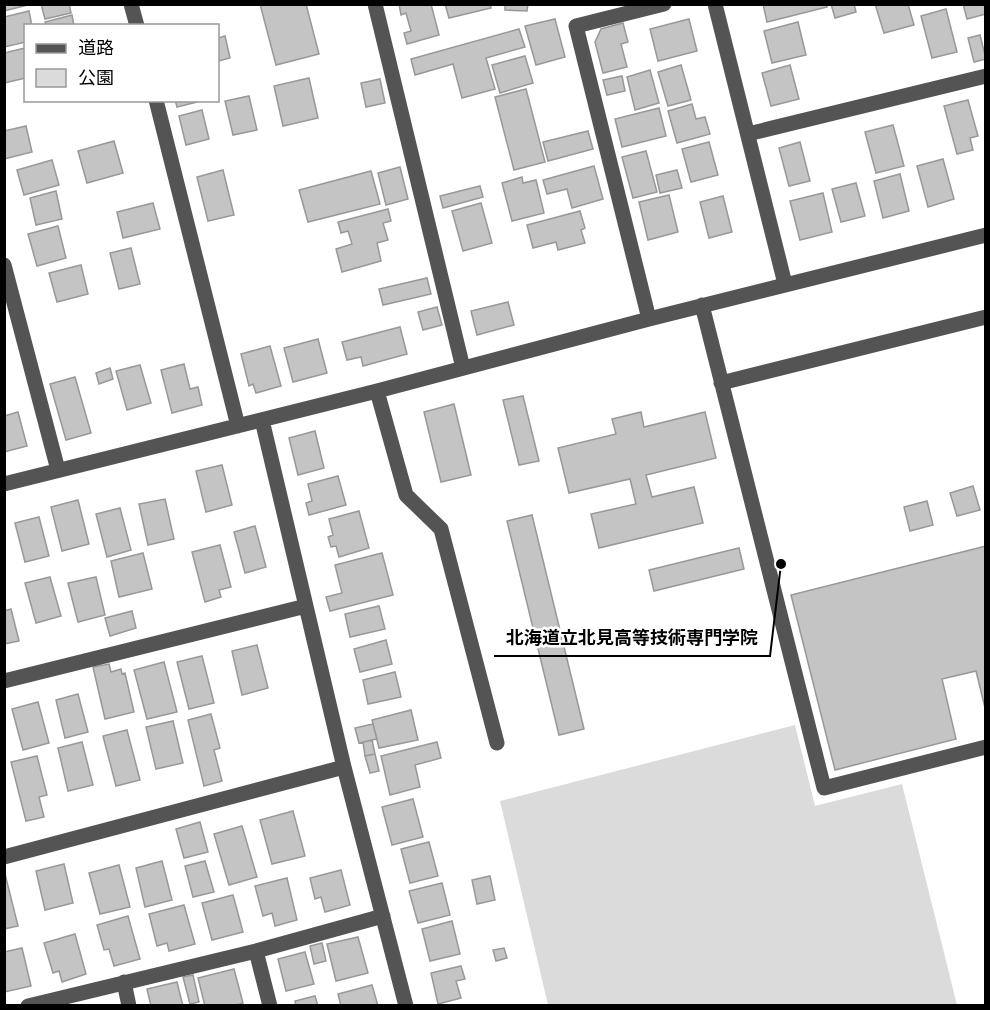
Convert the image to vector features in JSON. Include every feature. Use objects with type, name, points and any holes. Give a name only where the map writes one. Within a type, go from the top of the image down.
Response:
[{"type":"street","points":[[131,4],[136,24]]},
{"type":"street","points":[[375,4],[463,368]]},
{"type":"street","points":[[649,319],[576,26],[664,4]]},
{"type":"street","points":[[716,4],[785,284]]},
{"type":"street","points":[[748,134],[986,76]]},
{"type":"street","points":[[157,102],[238,426]]},
{"type":"street","points":[[4,484],[377,391],[702,305],[986,235]]},
{"type":"street","points":[[4,265],[12,324],[58,470]]},
{"type":"street","points":[[702,305],[824,788],[986,747]]},
{"type":"street","points":[[721,383],[986,317]]},
{"type":"street","points":[[377,391],[406,495],[441,529],[497,743]]},
{"type":"street","points":[[262,420],[344,767],[406,1005]]},
{"type":"street","points":[[4,681],[306,606]]},
{"type":"street","points":[[4,856],[344,767]]},
{"type":"street","points":[[28,1005],[256,951],[383,916]]},
{"type":"street","points":[[256,951],[270,1005]]},
{"type":"street","points":[[124,982],[129,1005]]},
{"type":"green space","points":[[795,725],[815,806],[902,784],[957,1005],[548,1005],[500,801]]},
{"type":"building","points":[[4,4],[28,4],[28,5],[4,11]]},
{"type":"building","points":[[41,4],[69,4],[71,13],[45,19]]},
{"type":"building","points":[[260,4],[306,4],[319,54],[276,65]]},
{"type":"building","points":[[399,4],[431,4],[439,35],[407,44],[404,33],[411,31],[406,13],[401,15]]},
{"type":"building","points":[[445,4],[490,4],[491,8],[449,18]]},
{"type":"building","points":[[505,4],[528,4],[527,11],[505,10]]},
{"type":"building","points":[[763,4],[826,4],[827,7],[767,22]]},
{"type":"building","points":[[831,4],[854,4],[856,12],[835,18]]},
{"type":"building","points":[[875,4],[908,4],[914,25],[884,33]]},
{"type":"building","points":[[963,4],[986,4],[986,14],[967,19]]},
{"type":"building","points":[[946,9],[957,52],[932,58],[921,16]]},
{"type":"building","points":[[29,11],[32,24],[24,24],[24,42],[4,47],[4,17]]},
{"type":"building","points":[[72,15],[74,24],[46,24],[45,22]]},
{"type":"building","points":[[555,19],[565,57],[536,65],[525,26]]},
{"type":"building","points":[[689,19],[697,51],[658,61],[650,29]]},
{"type":"building","points":[[798,22],[806,55],[772,63],[764,31]]},
{"type":"building","points":[[623,23],[628,42],[621,44],[627,67],[603,73],[595,42],[601,29]]},
{"type":"building","points":[[519,29],[525,47],[486,58],[495,89],[462,98],[453,64],[415,75],[411,59]]},
{"type":"building","points":[[980,35],[986,59],[974,62],[968,38]]},
{"type":"building","points":[[225,36],[230,58],[219,61],[219,38]]},
{"type":"building","points":[[24,48],[24,78],[4,83],[4,53]]},
{"type":"building","points":[[525,56],[533,83],[500,93],[492,65]]},
{"type":"building","points":[[681,65],[691,100],[668,106],[658,72]]},
{"type":"building","points":[[790,65],[799,99],[771,106],[762,73]]},
{"type":"building","points":[[650,70],[659,103],[635,110],[627,77]]},
{"type":"building","points":[[622,76],[625,91],[607,95],[603,80]]},
{"type":"building","points":[[309,78],[318,118],[283,126],[274,86]]},
{"type":"building","points":[[380,79],[385,103],[366,107],[361,83]]},
{"type":"building","points":[[526,89],[545,162],[514,170],[495,97]]},
{"type":"building","points":[[249,96],[257,130],[233,135],[225,101]]},
{"type":"building","points":[[968,100],[978,136],[970,138],[973,150],[957,154],[944,106]]},
{"type":"building","points":[[176,102],[197,102],[177,107]]},
{"type":"building","points":[[692,104],[696,119],[705,117],[710,134],[677,143],[668,111]]},
{"type":"building","points":[[659,108],[666,136],[622,147],[615,119]]},
{"type":"building","points":[[202,110],[209,139],[186,145],[179,116]]},
{"type":"building","points":[[893,125],[904,166],[876,173],[865,132]]},
{"type":"building","points":[[26,126],[32,152],[4,159],[4,131]]},
{"type":"building","points":[[588,131],[593,149],[548,161],[543,142]]},
{"type":"building","points":[[114,141],[123,173],[87,183],[78,151]]},
{"type":"building","points":[[709,142],[718,175],[691,182],[682,149]]},
{"type":"building","points":[[800,142],[810,181],[789,186],[779,148]]},
{"type":"building","points":[[646,151],[657,192],[633,198],[622,157]]},
{"type":"building","points":[[943,159],[954,199],[928,207],[917,166]]},
{"type":"building","points":[[52,160],[59,185],[24,195],[17,170]]},
{"type":"building","points":[[594,166],[603,199],[572,208],[567,189],[547,194],[543,180]]},
{"type":"building","points":[[400,167],[408,199],[386,205],[378,173]]},
{"type":"building","points":[[223,170],[234,215],[208,221],[197,177]]},
{"type":"building","points":[[677,170],[682,188],[660,193],[656,175]]},
{"type":"building","points":[[371,171],[380,204],[308,222],[299,190]]},
{"type":"building","points":[[900,174],[909,211],[883,218],[874,181]]},
{"type":"building","points":[[522,177],[523,183],[536,180],[544,213],[512,221],[502,183]]},
{"type":"building","points":[[856,183],[865,216],[841,222],[832,189]]},
{"type":"building","points":[[480,186],[483,197],[443,208],[440,196]]},
{"type":"building","points":[[56,191],[62,219],[36,225],[30,198]]},
{"type":"building","points":[[823,193],[832,232],[800,240],[790,201]]},
{"type":"building","points":[[669,195],[678,232],[648,240],[639,202]]},
{"type":"building","points":[[723,196],[732,232],[709,238],[700,202]]},
{"type":"building","points":[[153,203],[160,229],[123,238],[117,212]]},
{"type":"building","points":[[481,203],[492,243],[463,251],[452,211]]},
{"type":"building","points":[[388,209],[391,221],[383,223],[388,240],[377,243],[381,261],[342,272],[336,249],[352,244],[348,231],[341,233],[338,222]]},
{"type":"building","points":[[580,211],[585,228],[581,230],[585,243],[558,250],[556,242],[533,248],[527,225]]},
{"type":"building","points":[[58,226],[66,258],[37,266],[28,234]]},
{"type":"building","points":[[131,248],[140,284],[119,289],[110,253]]},
{"type":"building","points":[[81,265],[88,294],[57,302],[49,273]]},
{"type":"building","points":[[427,278],[431,294],[383,305],[379,289]]},
{"type":"building","points":[[508,302],[514,325],[477,335],[471,311]]},
{"type":"building","points":[[437,307],[442,325],[423,330],[418,312]]},
{"type":"building","points":[[400,327],[407,354],[363,366],[361,357],[347,360],[342,342]]},
{"type":"building","points":[[318,339],[327,373],[293,382],[284,348]]},
{"type":"building","points":[[270,346],[281,386],[256,393],[253,384],[249,386],[241,354]]},
{"type":"building","points":[[184,364],[190,389],[198,387],[202,405],[172,413],[161,370]]},
{"type":"building","points":[[140,365],[151,403],[127,410],[116,371]]},
{"type":"building","points":[[110,368],[113,379],[99,384],[96,373]]},
{"type":"building","points":[[75,377],[91,433],[66,440],[50,384]]},
{"type":"building","points":[[523,396],[539,461],[519,465],[503,400]]},
{"type":"building","points":[[454,404],[471,475],[441,482],[424,412]]},
{"type":"building","points":[[18,412],[27,446],[4,452],[4,416]]},
{"type":"building","points":[[641,412],[644,427],[705,412],[716,458],[646,475],[652,497],[694,487],[703,523],[599,548],[591,514],[636,504],[630,479],[569,493],[558,448],[616,434],[612,419]]},
{"type":"building","points":[[315,431],[324,468],[298,475],[289,438]]},
{"type":"building","points":[[222,465],[232,505],[206,512],[196,471]]},
{"type":"building","points":[[338,476],[346,505],[309,515],[306,503],[312,501],[308,484]]},
{"type":"building","points":[[973,486],[980,510],[957,516],[950,493]]},
{"type":"building","points":[[165,499],[174,539],[148,545],[139,504]]},
{"type":"building","points":[[78,500],[89,544],[62,551],[51,507]]},
{"type":"building","points":[[927,501],[933,525],[910,531],[904,507]]},
{"type":"building","points":[[120,508],[131,550],[107,557],[96,514]]},
{"type":"building","points":[[359,511],[369,548],[339,557],[336,546],[331,547],[328,537],[333,535],[329,519]]},
{"type":"building","points":[[532,515],[584,729],[559,735],[507,521]]},
{"type":"building","points":[[39,517],[49,556],[25,562],[15,523]]},
{"type":"building","points":[[255,526],[266,567],[245,573],[234,532]]},
{"type":"building","points":[[220,545],[231,587],[219,590],[221,597],[205,602],[192,552]]},
{"type":"building","points":[[986,546],[986,712],[976,671],[942,679],[956,739],[835,770],[791,595]]},
{"type":"building","points":[[739,548],[744,569],[654,591],[649,570]]},
{"type":"building","points":[[143,553],[152,589],[119,597],[111,561]]},
{"type":"building","points":[[382,553],[393,595],[330,611],[326,597],[342,593],[335,565]]},
{"type":"building","points":[[50,577],[61,616],[36,623],[25,583]]},
{"type":"building","points":[[96,577],[105,615],[78,622],[68,583]]},
{"type":"building","points":[[379,606],[385,629],[350,637],[345,614]]},
{"type":"building","points":[[11,609],[19,641],[4,644],[4,611]]},
{"type":"building","points":[[132,611],[136,628],[110,636],[105,618]]},
{"type":"building","points":[[386,640],[392,664],[360,672],[354,649]]},
{"type":"building","points":[[257,645],[268,688],[242,695],[232,651]]},
{"type":"building","points":[[202,656],[214,703],[189,709],[177,662]]},
{"type":"building","points":[[164,662],[177,712],[147,719],[134,670]]},
{"type":"building","points":[[109,664],[111,672],[121,669],[122,674],[125,673],[134,712],[105,719],[93,667]]},
{"type":"building","points":[[395,672],[401,697],[368,704],[363,680]]},
{"type":"building","points":[[78,694],[88,732],[65,738],[56,700]]},
{"type":"building","points":[[38,702],[49,743],[23,750],[12,709]]},
{"type":"building","points":[[411,710],[418,740],[379,748],[372,720]]},
{"type":"building","points":[[211,714],[220,748],[214,750],[222,781],[204,786],[188,720]]},
{"type":"building","points":[[173,721],[183,763],[156,769],[146,727]]},
{"type":"building","points":[[373,724],[377,739],[359,743],[355,728]]},
{"type":"building","points":[[127,730],[140,780],[116,786],[103,736]]},
{"type":"building","points":[[372,740],[375,754],[365,756],[363,742]]},
{"type":"building","points":[[82,742],[93,785],[68,791],[58,748]]},
{"type":"building","points":[[437,742],[441,758],[415,765],[420,787],[390,795],[381,756]]},
{"type":"building","points":[[375,754],[379,771],[370,773],[365,756]]},
{"type":"building","points":[[37,756],[47,795],[39,797],[44,817],[26,821],[11,762]]},
{"type":"building","points":[[413,799],[423,837],[392,845],[382,807]]},
{"type":"building","points":[[293,811],[305,856],[272,864],[260,820]]},
{"type":"building","points":[[200,822],[208,852],[184,858],[176,829]]},
{"type":"building","points":[[242,826],[257,877],[229,885],[214,834]]},
{"type":"building","points":[[429,842],[438,876],[410,883],[401,849]]},
{"type":"building","points":[[162,861],[172,900],[145,907],[136,868]]},
{"type":"building","points":[[205,861],[214,892],[193,897],[185,866]]},
{"type":"building","points":[[64,864],[73,903],[45,910],[36,871]]},
{"type":"building","points":[[119,865],[130,907],[100,914],[89,873]]},
{"type":"building","points":[[341,870],[350,905],[325,912],[321,897],[315,899],[310,878]]},
{"type":"building","points":[[4,874],[18,926],[4,929]]},
{"type":"building","points":[[490,876],[495,900],[477,904],[472,880]]},
{"type":"building","points":[[287,878],[297,920],[275,926],[272,913],[263,916],[255,886]]},
{"type":"building","points":[[442,883],[450,915],[418,923],[409,891]]},
{"type":"building","points":[[233,895],[243,932],[212,940],[202,903]]},
{"type":"building","points":[[184,905],[195,944],[169,951],[167,943],[157,946],[149,914]]},
{"type":"building","points":[[128,916],[140,959],[114,966],[109,949],[104,950],[97,925]]},
{"type":"building","points":[[452,921],[460,954],[430,961],[422,929]]},
{"type":"building","points":[[75,934],[86,974],[62,982],[59,971],[53,973],[44,943]]},
{"type":"building","points":[[358,937],[368,973],[336,981],[327,944]]},
{"type":"building","points":[[322,943],[326,961],[314,964],[310,946]]},
{"type":"building","points":[[22,948],[31,986],[4,992],[4,952]]},
{"type":"building","points":[[504,948],[507,958],[496,961],[493,950]]},
{"type":"building","points":[[305,952],[314,984],[286,991],[278,959]]},
{"type":"building","points":[[461,966],[465,979],[456,981],[461,998],[438,1004],[431,973]]},
{"type":"building","points":[[234,969],[243,1003],[233,1006],[205,1006],[198,978]]},
{"type":"building","points":[[193,975],[199,1002],[190,1004],[183,977]]},
{"type":"building","points":[[177,982],[183,1006],[151,1006],[147,989]]},
{"type":"building","points":[[372,985],[378,1006],[341,1006],[338,994]]},
{"type":"building","points":[[315,996],[318,1006],[296,1006],[295,1001]]},
{"type":"place","name":"北海道立北見高等技術専門学院","points":[[781,564]]}]
